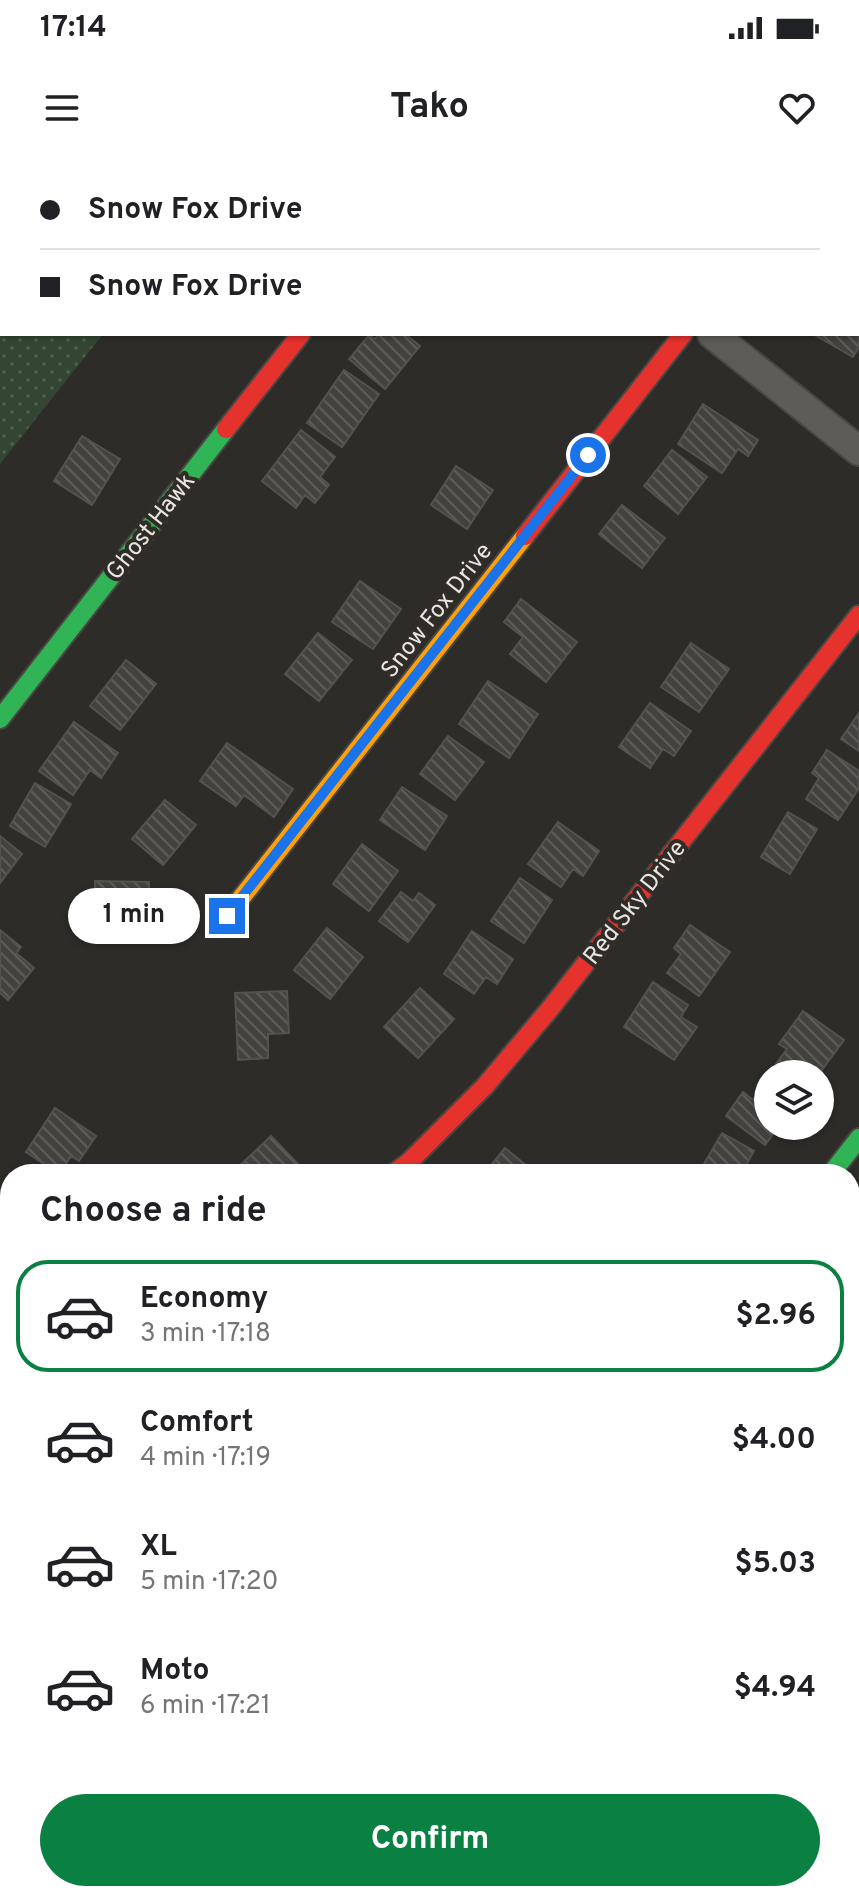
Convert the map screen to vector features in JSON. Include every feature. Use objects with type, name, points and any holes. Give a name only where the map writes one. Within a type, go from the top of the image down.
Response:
[{"type":"street","name":"Ghost Hawk","points":[[0,719],[299,336]]},
{"type":"street","name":"Snow Fox Drive","points":[[227,916],[681,336]]},
{"type":"street","points":[[715,336],[859,451]]},
{"type":"street","name":"Red Sky Drive","points":[[406,1164],[485,1086],[549,1010],[859,615]]},
{"type":"street","points":[[839,1164],[859,1138]]},
{"type":"green space","points":[[0,336],[101,336],[0,464]]},
{"type":"building","points":[[368,336],[375,339],[377,336],[408,336],[420,346],[385,389],[349,359]]},
{"type":"building","points":[[816,336],[859,336],[859,347],[853,357]]},
{"type":"building","points":[[344,370],[379,394],[342,447],[307,423]]},
{"type":"building","points":[[703,404],[758,440],[748,456],[738,449],[722,473],[678,444]]},
{"type":"building","points":[[301,430],[335,457],[320,477],[329,485],[315,503],[305,495],[296,508],[262,481]]},
{"type":"building","points":[[82,436],[120,459],[92,505],[54,481]]},
{"type":"building","points":[[672,450],[707,477],[678,514],[644,486]]},
{"type":"building","points":[[456,466],[493,490],[467,529],[431,505]]},
{"type":"building","points":[[622,505],[665,538],[642,568],[599,534]]},
{"type":"building","points":[[360,581],[401,609],[373,649],[332,622]]},
{"type":"building","points":[[521,599],[577,642],[546,682],[510,654],[523,637],[504,622]]},
{"type":"building","points":[[318,633],[352,660],[319,701],[285,674]]},
{"type":"building","points":[[691,643],[729,669],[699,712],[661,687]]},
{"type":"building","points":[[126,660],[156,684],[120,730],[90,706]]},
{"type":"building","points":[[488,681],[538,714],[509,758],[459,724]]},
{"type":"building","points":[[650,703],[691,731],[674,756],[663,749],[650,768],[619,747]]},
{"type":"building","points":[[859,713],[859,751],[841,739]]},
{"type":"building","points":[[74,722],[118,753],[101,778],[90,770],[73,795],[39,771]]},
{"type":"building","points":[[448,736],[484,762],[455,800],[420,774]]},
{"type":"building","points":[[227,743],[293,789],[274,817],[244,795],[236,806],[200,781]]},
{"type":"building","points":[[827,750],[859,771],[859,788],[838,820],[806,799],[819,778],[812,773]]},
{"type":"building","points":[[35,783],[71,804],[45,847],[10,826]]},
{"type":"building","points":[[402,787],[447,816],[425,850],[380,820]]},
{"type":"building","points":[[165,800],[196,825],[163,865],[132,839]]},
{"type":"building","points":[[788,812],[817,829],[790,874],[761,857]]},
{"type":"building","points":[[558,822],[599,851],[583,876],[573,869],[561,887],[528,864]]},
{"type":"building","points":[[0,836],[22,854],[0,883]]},
{"type":"building","points":[[362,844],[398,871],[369,911],[333,884]]},
{"type":"building","points":[[520,878],[552,900],[524,943],[491,921]]},
{"type":"building","points":[[95,881],[149,882],[148,935],[94,934]]},
{"type":"building","points":[[401,892],[413,901],[419,893],[435,905],[408,942],[379,921]]},
{"type":"building","points":[[690,925],[730,952],[699,996],[667,973],[681,954],[674,948]]},
{"type":"building","points":[[327,928],[363,957],[330,999],[294,970]]},
{"type":"building","points":[[0,930],[21,947],[16,953],[34,968],[8,1000],[0,993]]},
{"type":"building","points":[[472,931],[513,959],[497,984],[486,977],[474,994],[444,974]]},
{"type":"building","points":[[653,982],[688,1005],[681,1017],[697,1027],[674,1060],[624,1027]]},
{"type":"building","points":[[420,988],[454,1019],[418,1058],[384,1027]]},
{"type":"building","points":[[287,991],[289,1033],[268,1034],[268,1058],[238,1060],[235,993]]},
{"type":"building","points":[[803,1011],[844,1040],[829,1060],[779,1060],[787,1049],[779,1044]]},
{"type":"building","points":[[743,1092],[753,1100],[754,1137],[726,1116]]},
{"type":"building","points":[[55,1108],[96,1136],[79,1161],[71,1156],[66,1164],[44,1164],[26,1152]]},
{"type":"building","points":[[722,1133],[754,1151],[747,1164],[704,1164]]},
{"type":"building","points":[[271,1136],[298,1164],[241,1164]]},
{"type":"building","points":[[505,1148],[525,1164],[492,1164]]},
{"type":"traffic: fast","points":[[0,719],[226,429]]},
{"type":"traffic: fast","points":[[839,1164],[859,1138]]},
{"type":"traffic: slow","points":[[227,916],[525,536]]},
{"type":"traffic: jam","points":[[226,429],[299,336]]},
{"type":"traffic: jam","points":[[525,536],[681,336]]},
{"type":"traffic: jam","points":[[406,1164],[485,1086],[549,1010],[859,615]]},
{"type":"route","points":[[227,916],[588,455]]}]
